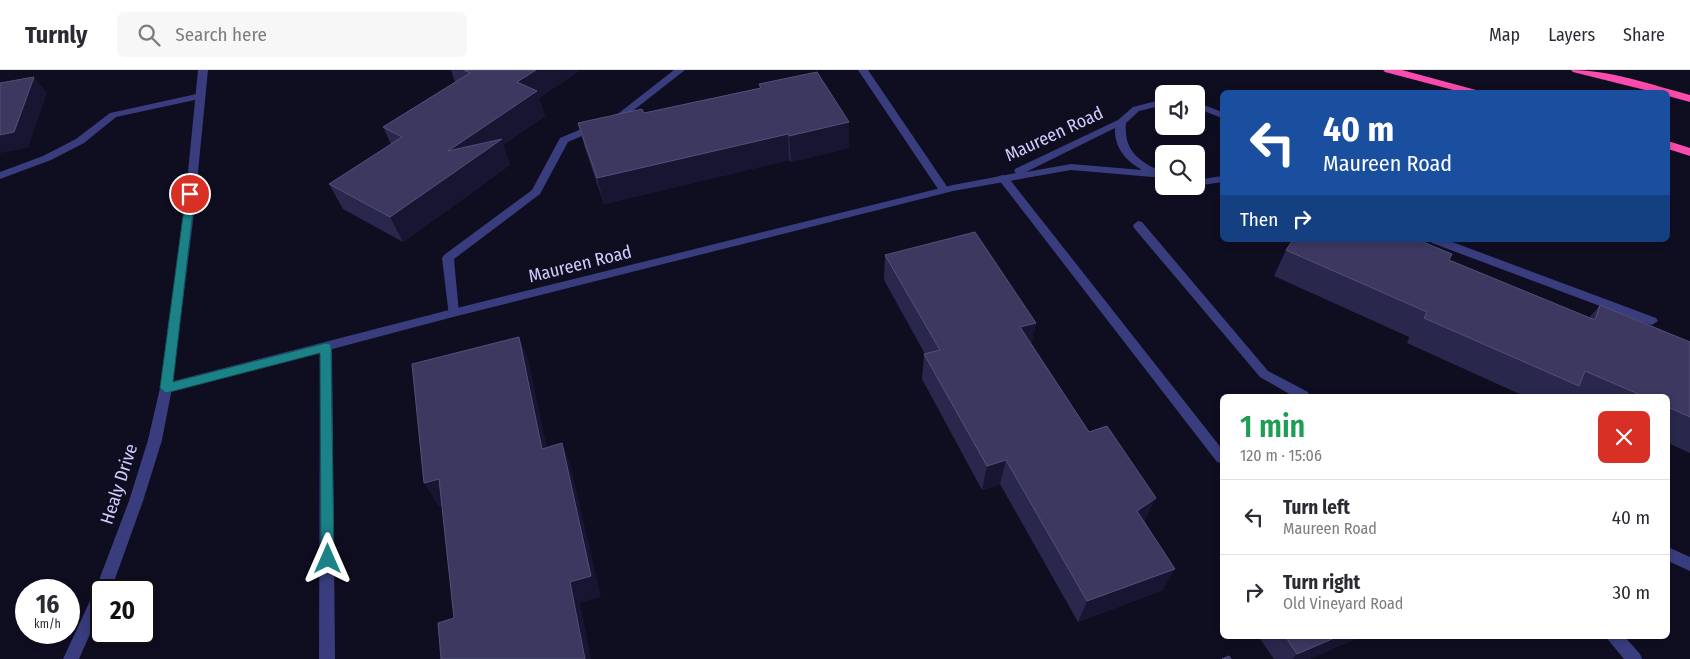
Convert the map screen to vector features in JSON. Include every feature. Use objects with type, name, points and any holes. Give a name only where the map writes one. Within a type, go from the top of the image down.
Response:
[{"type":"highway","points":[[1389,70],[1464,90]]},
{"type":"highway","points":[[1577,70],[1654,90]]},
{"type":"highway","points":[[1670,94],[1690,99]]},
{"type":"highway","points":[[1670,147],[1690,152]]},
{"type":"street","name":"Healy Drive","points":[[107,579],[136,501],[155,440],[166,388],[188,213],[203,70]]},
{"type":"street","points":[[453,313],[448,258],[536,192],[564,140],[622,115],[680,70]]},
{"type":"street","points":[[863,70],[944,190]]},
{"type":"street","points":[[0,176],[46,158],[80,140],[113,115],[201,96]]},
{"type":"street","name":"Maureen Road","points":[[1003,178],[1121,122],[1136,109],[1155,104]]},
{"type":"street","points":[[1205,108],[1220,114]]},
{"type":"street","name":"Maureen Road","points":[[1121,122],[1118,135],[1124,150],[1139,164],[1155,172]]},
{"type":"street","name":"Maureen Road","points":[[166,388],[453,313],[944,190],[1071,167],[1155,175]]},
{"type":"street","points":[[1003,178],[1220,455]]},
{"type":"street","points":[[1205,182],[1220,179]]},
{"type":"street","points":[[1138,225],[1264,374],[1299,394]]},
{"type":"street","points":[[1441,242],[1652,321]]},
{"type":"street","points":[[326,347],[328,659]]},
{"type":"street","points":[[1670,555],[1690,564]]},
{"type":"street","name":"Healy Drive","points":[[71,659],[90,618]]},
{"type":"street","points":[[1615,639],[1634,659]]},
{"type":"building","points":[[464,70],[536,70],[517,82],[537,91],[448,151],[502,139],[390,217],[329,184],[402,137],[383,127],[470,73]]},
{"type":"building","points":[[817,72],[849,122],[789,136],[788,134],[597,178],[578,123],[642,109],[644,113],[761,88],[759,84]]},
{"type":"building","points":[[34,77],[14,132],[0,135],[0,83]]},
{"type":"building","points":[[975,232],[1036,323],[1020,327],[1089,432],[1107,426],[1156,498],[1137,511],[1175,569],[1087,601],[1006,460],[987,466],[924,354],[940,350],[885,255]]},
{"type":"building","points":[[1292,242],[1423,242],[1452,254],[1449,260],[1595,320],[1600,305],[1690,342],[1690,417],[1670,408],[1670,394],[1638,394],[1585,371],[1579,386],[1424,318],[1427,312],[1286,250]]},
{"type":"building","points":[[519,337],[542,449],[562,443],[591,576],[570,582],[585,659],[441,659],[438,623],[454,618],[439,479],[424,483],[412,364]]},
{"type":"building","points":[[1287,639],[1332,639],[1297,654]]},
{"type":"route","points":[[190,194],[166,388],[326,347],[328,559]]}]
